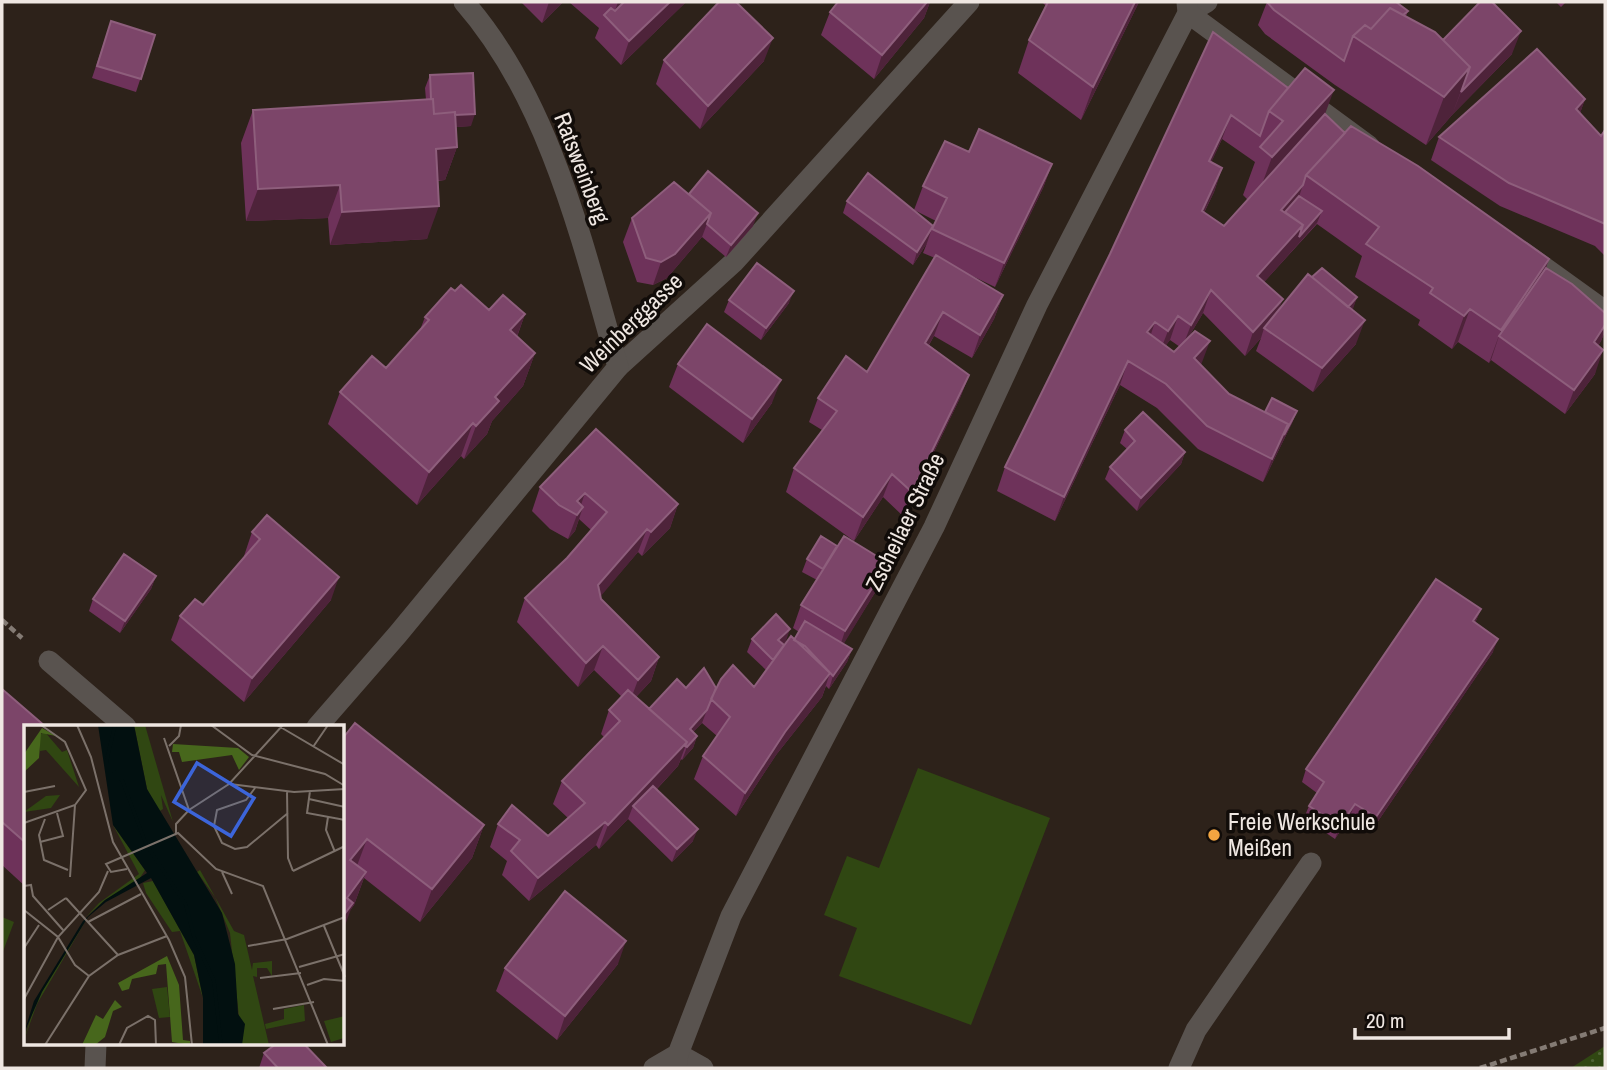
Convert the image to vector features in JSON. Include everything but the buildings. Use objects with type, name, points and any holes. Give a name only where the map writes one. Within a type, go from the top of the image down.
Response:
[{"type":"street","name":"Ratsweinberg","points":[[464,2],[510,68],[536,120],[574,212],[618,367]]},
{"type":"street","name":"Weinberggasse","points":[[319,725],[398,634],[618,367],[734,262],[969,2]]},
{"type":"street","points":[[1187,7],[1207,2]]},
{"type":"street","points":[[1187,7],[1388,159]]},
{"type":"street","name":"Zscheilaer Straße","points":[[677,1061],[731,916],[934,527],[1037,305],[1187,7]]},
{"type":"street","points":[[1503,239],[1605,311]]},
{"type":"street","points":[[48,661],[124,725]]},
{"type":"street","points":[[1179,1068],[1196,1030],[1311,863]]},
{"type":"street","points":[[95,1068],[96,1046]]},
{"type":"street","points":[[654,1068],[677,1061],[704,1068]]},
{"type":"path","points":[[1480,1068],[1605,1028]]},
{"type":"green space","points":[[918,768],[1050,818],[971,1025],[839,976],[857,928],[824,915],[847,856],[879,868]]},
{"type":"green space","points":[[2,917],[14,922],[2,954]]},
{"type":"green space","points":[[1605,1046],[1605,1068],[1571,1068]]},
{"type":"place","name":"Freie Werkschule Meißen","points":[[1214,835]]}]
